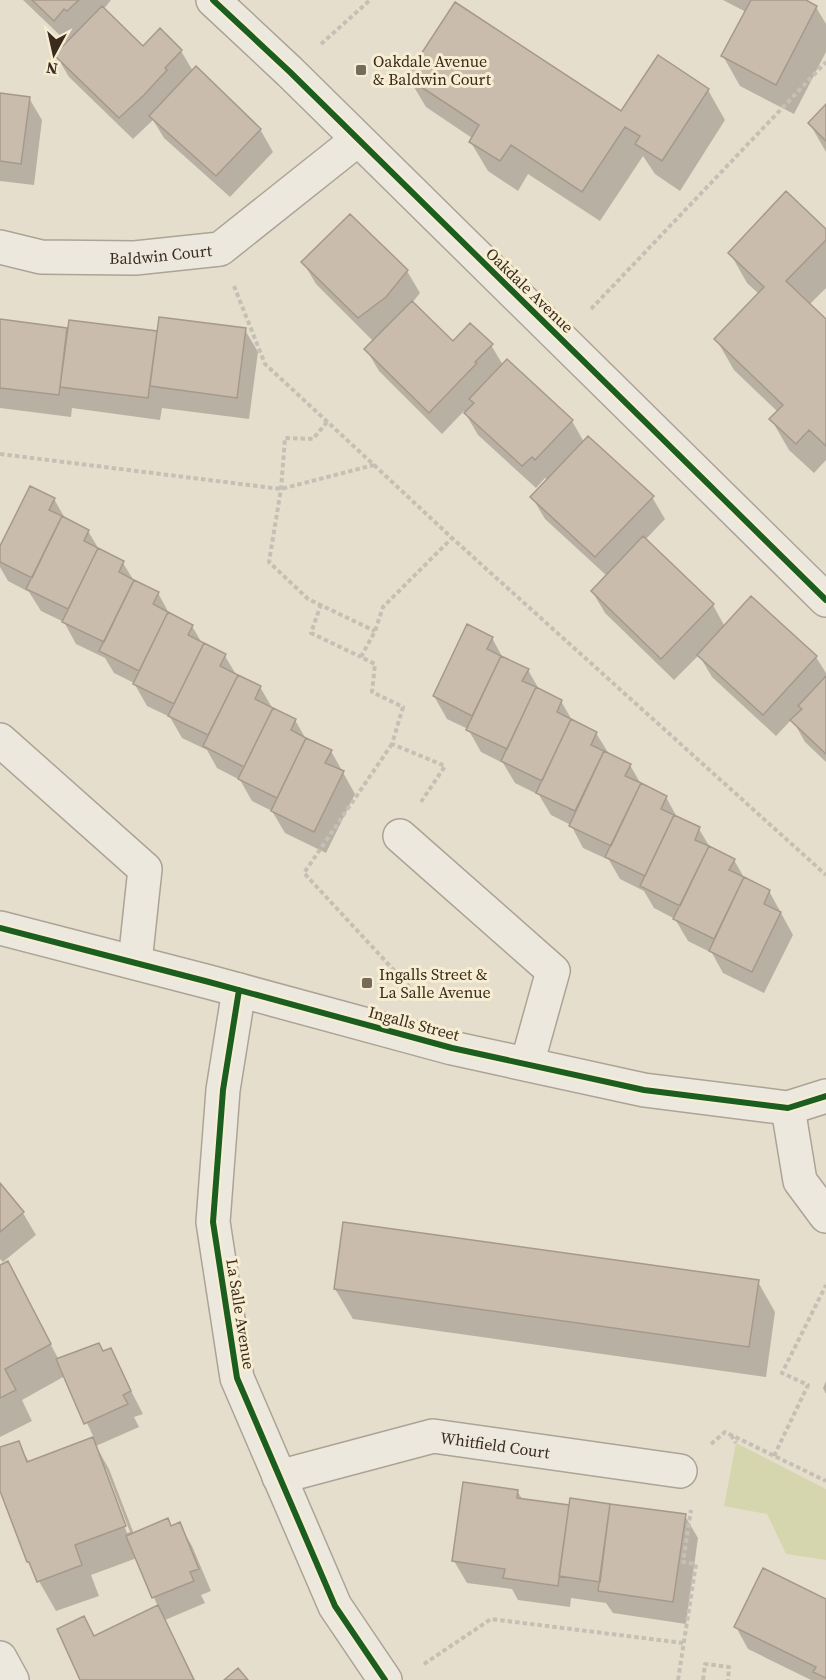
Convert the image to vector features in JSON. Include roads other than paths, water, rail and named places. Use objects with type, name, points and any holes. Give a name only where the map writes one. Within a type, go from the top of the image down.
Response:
[{"type":"street","name":"Oakdale Avenue","points":[[213,0],[290,72],[826,600]]},
{"type":"street","name":"Baldwin Court","points":[[0,247],[41,257],[135,258],[220,249],[357,140]]},
{"type":"street","points":[[0,740],[145,869],[135,962]]},
{"type":"street","points":[[400,836],[553,971],[527,1064]]},
{"type":"street","name":"Ingalls Street","points":[[0,928],[135,962],[425,1041],[644,1090],[788,1108],[826,1096]]},
{"type":"street","name":"La Salle Avenue","points":[[239,990],[223,1090],[213,1222],[237,1378],[334,1605],[385,1680]]},
{"type":"street","points":[[788,1108],[800,1181],[826,1216]]},
{"type":"street","name":"Whitfield Court","points":[[279,1477],[433,1436],[680,1471]]},
{"type":"street","points":[[0,1658],[12,1680]]},
{"type":"place","name":"Oakdale Avenue & Baldwin Court","points":[[361,70]]},
{"type":"place","name":"Ingalls Street & La Salle Avenue","points":[[367,983]]}]
